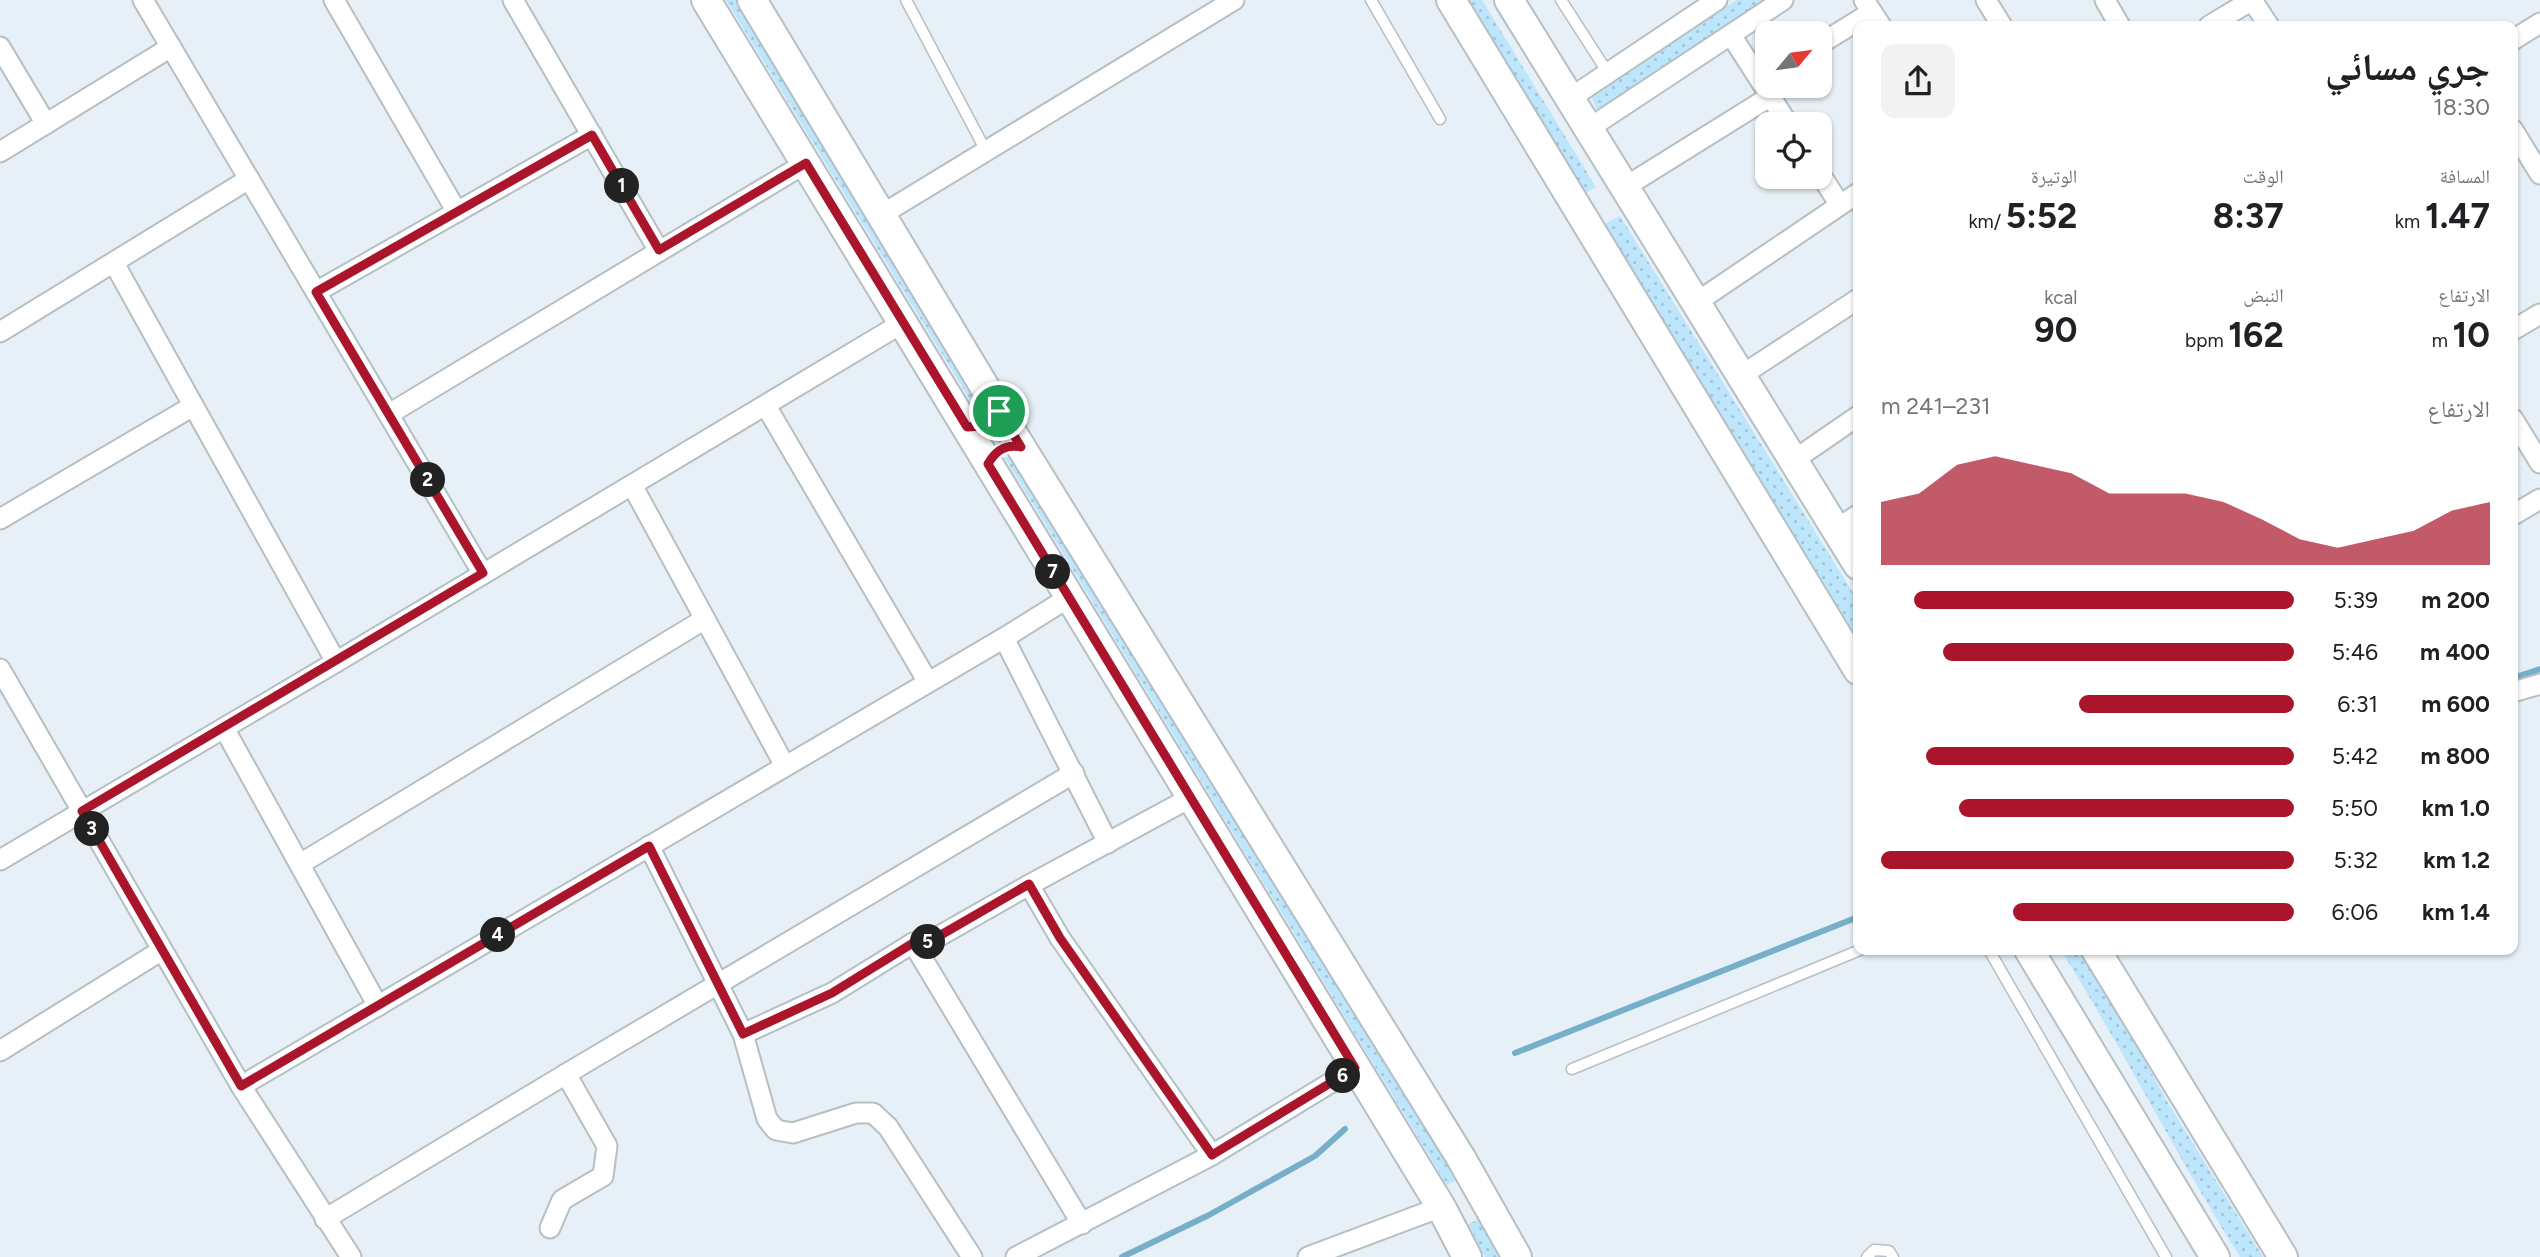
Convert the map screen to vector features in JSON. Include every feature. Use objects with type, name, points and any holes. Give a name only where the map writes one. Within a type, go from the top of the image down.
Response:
[{"type":"street","points":[[143,0],[483,573]]},
{"type":"street","points":[[334,0],[457,212]]},
{"type":"street","points":[[513,0],[659,250]]},
{"type":"street","points":[[706,0],[1435,1198],[1467,1257]]},
{"type":"street","points":[[752,0],[1021,447],[1468,1169],[1517,1257]]},
{"type":"street","points":[[881,215],[1234,0]]},
{"type":"street","points":[[1451,0],[1853,662]]},
{"type":"street","points":[[1509,0],[1794,460],[1847,522],[1853,545]]},
{"type":"street","points":[[1569,99],[1717,0]]},
{"type":"street","points":[[1588,129],[1783,0]]},
{"type":"street","points":[[1986,0],[1999,21]]},
{"type":"street","points":[[2105,0],[2117,21]]},
{"type":"street","points":[[2216,21],[2243,2],[2252,0],[2266,21]]},
{"type":"street","points":[[2518,37],[2540,23]]},
{"type":"street","points":[[1832,37],[1853,24]]},
{"type":"street","points":[[1731,35],[1755,69]]},
{"type":"street","points":[[0,47],[46,124]]},
{"type":"street","points":[[0,152],[171,47]]},
{"type":"street","points":[[1625,187],[1755,93]]},
{"type":"street","points":[[316,292],[592,135]]},
{"type":"street","points":[[2518,138],[2540,174]]},
{"type":"street","points":[[389,414],[806,163]]},
{"type":"street","points":[[0,332],[249,179]]},
{"type":"street","points":[[1830,189],[1840,205]]},
{"type":"street","points":[[1697,302],[1853,196]]},
{"type":"street","points":[[114,263],[336,662]]},
{"type":"street","points":[[1742,375],[1853,302]]},
{"type":"street","points":[[2518,327],[2540,314]]},
{"type":"street","points":[[0,860],[904,322]]},
{"type":"street","points":[[0,519],[192,406]]},
{"type":"street","points":[[766,406],[928,682]]},
{"type":"street","points":[[967,427],[985,426],[999,411]]},
{"type":"street","points":[[1794,460],[1853,419]]},
{"type":"street","points":[[2518,427],[2540,463]]},
{"type":"street","points":[[988,464],[992,456],[1003,448],[1021,447]]},
{"type":"street","points":[[632,485],[785,766]]},
{"type":"street","points":[[2518,512],[2540,499]]},
{"type":"street","points":[[241,1086],[1068,598]]},
{"type":"street","points":[[300,864],[705,619]]},
{"type":"street","points":[[1004,638],[1108,843]]},
{"type":"street","points":[[0,669],[241,1086],[351,1257]]},
{"type":"street","points":[[2518,691],[2540,684]]},
{"type":"street","points":[[224,728],[378,1006]]},
{"type":"street","points":[[326,1219],[566,1073],[1074,773]]},
{"type":"street","points":[[743,1034],[832,993],[913,943],[927,943],[1029,884],[1190,798]]},
{"type":"street","points":[[649,846],[743,1034],[766,1119],[776,1130],[793,1133],[856,1113],[873,1113],[888,1126],[972,1257]]},
{"type":"street","points":[[1029,884],[1060,938],[1212,1155]]},
{"type":"street","points":[[913,943],[1082,1224]]},
{"type":"street","points":[[0,1051],[162,950]]},
{"type":"street","points":[[2032,955],[2216,1257]]},
{"type":"street","points":[[2099,955],[2283,1257]]},
{"type":"street","points":[[1016,1257],[1212,1155],[1355,1068]]},
{"type":"street","points":[[550,1228],[562,1200],[603,1176],[607,1146],[566,1073]]},
{"type":"street","points":[[1308,1257],[1348,1250],[1435,1198],[1440,1190],[1452,1188],[1463,1179],[1468,1169]]},
{"type":"street","points":[[1454,1232],[1468,1211],[1480,1207],[1490,1208]]},
{"type":"lane","points":[[906,0],[986,151]]},
{"type":"lane","points":[[1371,0],[1440,119]]},
{"type":"lane","points":[[1561,0],[1608,73]]},
{"type":"lane","points":[[1572,1069],[1853,953]]},
{"type":"lane","points":[[1992,955],[2166,1257]]},
{"type":"lane","points":[[1867,1257],[1874,1250],[1889,1251],[1893,1257]]},
{"type":"shaded area","points":[[726,0],[745,0],[993,411],[981,418]]},
{"type":"shaded area","points":[[1464,0],[1482,0],[1596,187],[1583,195]]},
{"type":"shaded area","points":[[1737,0],[1771,0],[1598,111],[1590,95]]},
{"type":"shaded area","points":[[1620,216],[1853,593],[1853,631],[1603,225]]},
{"type":"shaded area","points":[[1017,451],[1461,1178],[1447,1185],[1005,458]]},
{"type":"shaded area","points":[[2064,955],[2083,955],[2115,1006],[2168,1103],[2263,1257],[2240,1257]]},
{"type":"shaded area","points":[[1487,1216],[1507,1257],[1485,1257],[1468,1224]]},
{"type":"waterway","points":[[2518,676],[2540,669]]},
{"type":"waterway","points":[[1515,1053],[1853,919]]},
{"type":"waterway","points":[[1122,1257],[1209,1215],[1315,1156],[1345,1129]]},
{"type":"route","points":[[592,135],[659,250],[806,163],[967,427],[985,426],[999,411],[1021,447],[1015,445],[1003,448],[992,456],[988,464],[1355,1068],[1212,1155],[1060,938],[1029,884],[927,943],[913,943],[832,993],[743,1034],[649,846],[241,1086],[82,811],[483,573],[316,292],[592,135]]}]
